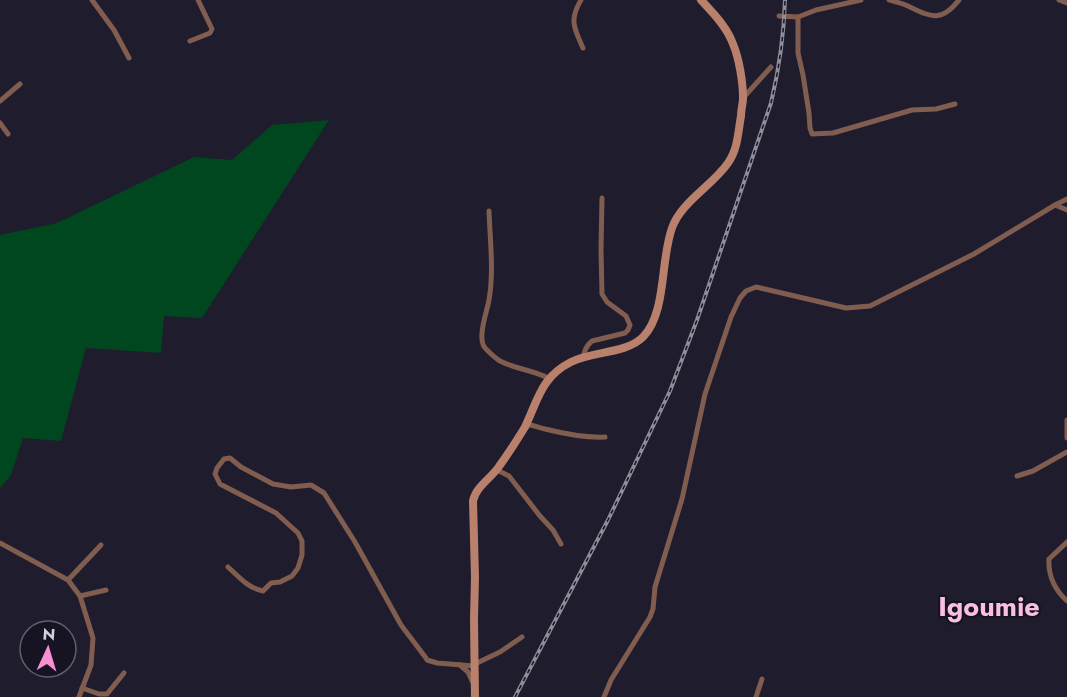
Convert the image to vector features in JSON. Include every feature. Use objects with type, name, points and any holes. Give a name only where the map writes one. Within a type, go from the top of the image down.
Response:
[{"type":"street","points":[[93,0],[114,30],[129,58]]},
{"type":"street","points":[[190,41],[210,33],[212,29],[198,0]]},
{"type":"street","points":[[581,0],[573,19],[573,26],[583,48]]},
{"type":"street","points":[[476,697],[473,501],[475,493],[497,470],[516,443],[548,378],[572,361],[631,345],[642,338],[654,322],[659,304],[672,226],[681,212],[728,164],[736,146],[743,98],[734,44],[728,32],[701,0]]},
{"type":"street","points":[[779,16],[798,17],[816,10],[861,0]]},
{"type":"street","points":[[889,0],[922,13],[940,15],[947,13],[959,0]]},
{"type":"street","points":[[1059,0],[1067,3]]},
{"type":"street","points":[[798,17],[798,53],[812,134],[833,133],[912,110],[936,109],[955,104]]},
{"type":"street","points":[[743,98],[771,67]]},
{"type":"street","points":[[0,101],[20,84]]},
{"type":"street","points":[[0,123],[8,134]]},
{"type":"street","points":[[584,357],[585,348],[592,341],[625,333],[630,325],[626,316],[607,302],[602,294],[602,198]]},
{"type":"street","points":[[604,697],[611,680],[653,609],[655,587],[682,500],[705,394],[731,317],[746,291],[756,287],[846,308],[870,306],[974,254],[1067,199]]},
{"type":"street","points":[[1055,205],[1067,210]]},
{"type":"street","points":[[489,211],[491,261],[489,298],[482,331],[483,348],[500,361],[548,378]]},
{"type":"street","points":[[1067,420],[1067,438]]},
{"type":"street","points":[[526,424],[576,435],[605,437]]},
{"type":"street","points":[[1017,476],[1033,471],[1067,452]]},
{"type":"street","points":[[228,567],[246,584],[263,591],[272,583],[292,576],[298,568],[302,555],[302,541],[298,533],[276,513],[220,484],[215,474],[217,468],[227,458],[273,484],[291,488],[311,485],[324,493],[355,542],[401,625],[428,660],[437,663],[474,666],[522,637]]},
{"type":"street","points":[[497,470],[509,476],[553,530],[561,544]]},
{"type":"street","points":[[1067,542],[1049,559],[1048,567],[1056,588],[1067,601]]},
{"type":"street","points":[[0,543],[68,580],[80,596],[93,638],[93,652],[91,665],[79,697]]},
{"type":"street","points":[[68,580],[101,545]]},
{"type":"street","points":[[80,596],[106,590]]},
{"type":"street","points":[[460,665],[468,672],[475,686]]},
{"type":"street","points":[[82,688],[99,694],[107,694],[124,673]]},
{"type":"street","points":[[756,697],[762,679]]},
{"type":"green space","points":[[329,120],[202,318],[164,316],[161,353],[86,348],[61,441],[23,438],[11,475],[0,488],[0,235],[57,223],[194,157],[232,160],[272,125]]},
{"type":"railway","points":[[515,697],[608,520],[670,391],[697,320],[771,103],[781,52],[785,0]]},
{"type":"district","name":"Igoumie","points":[[989,607]]}]
